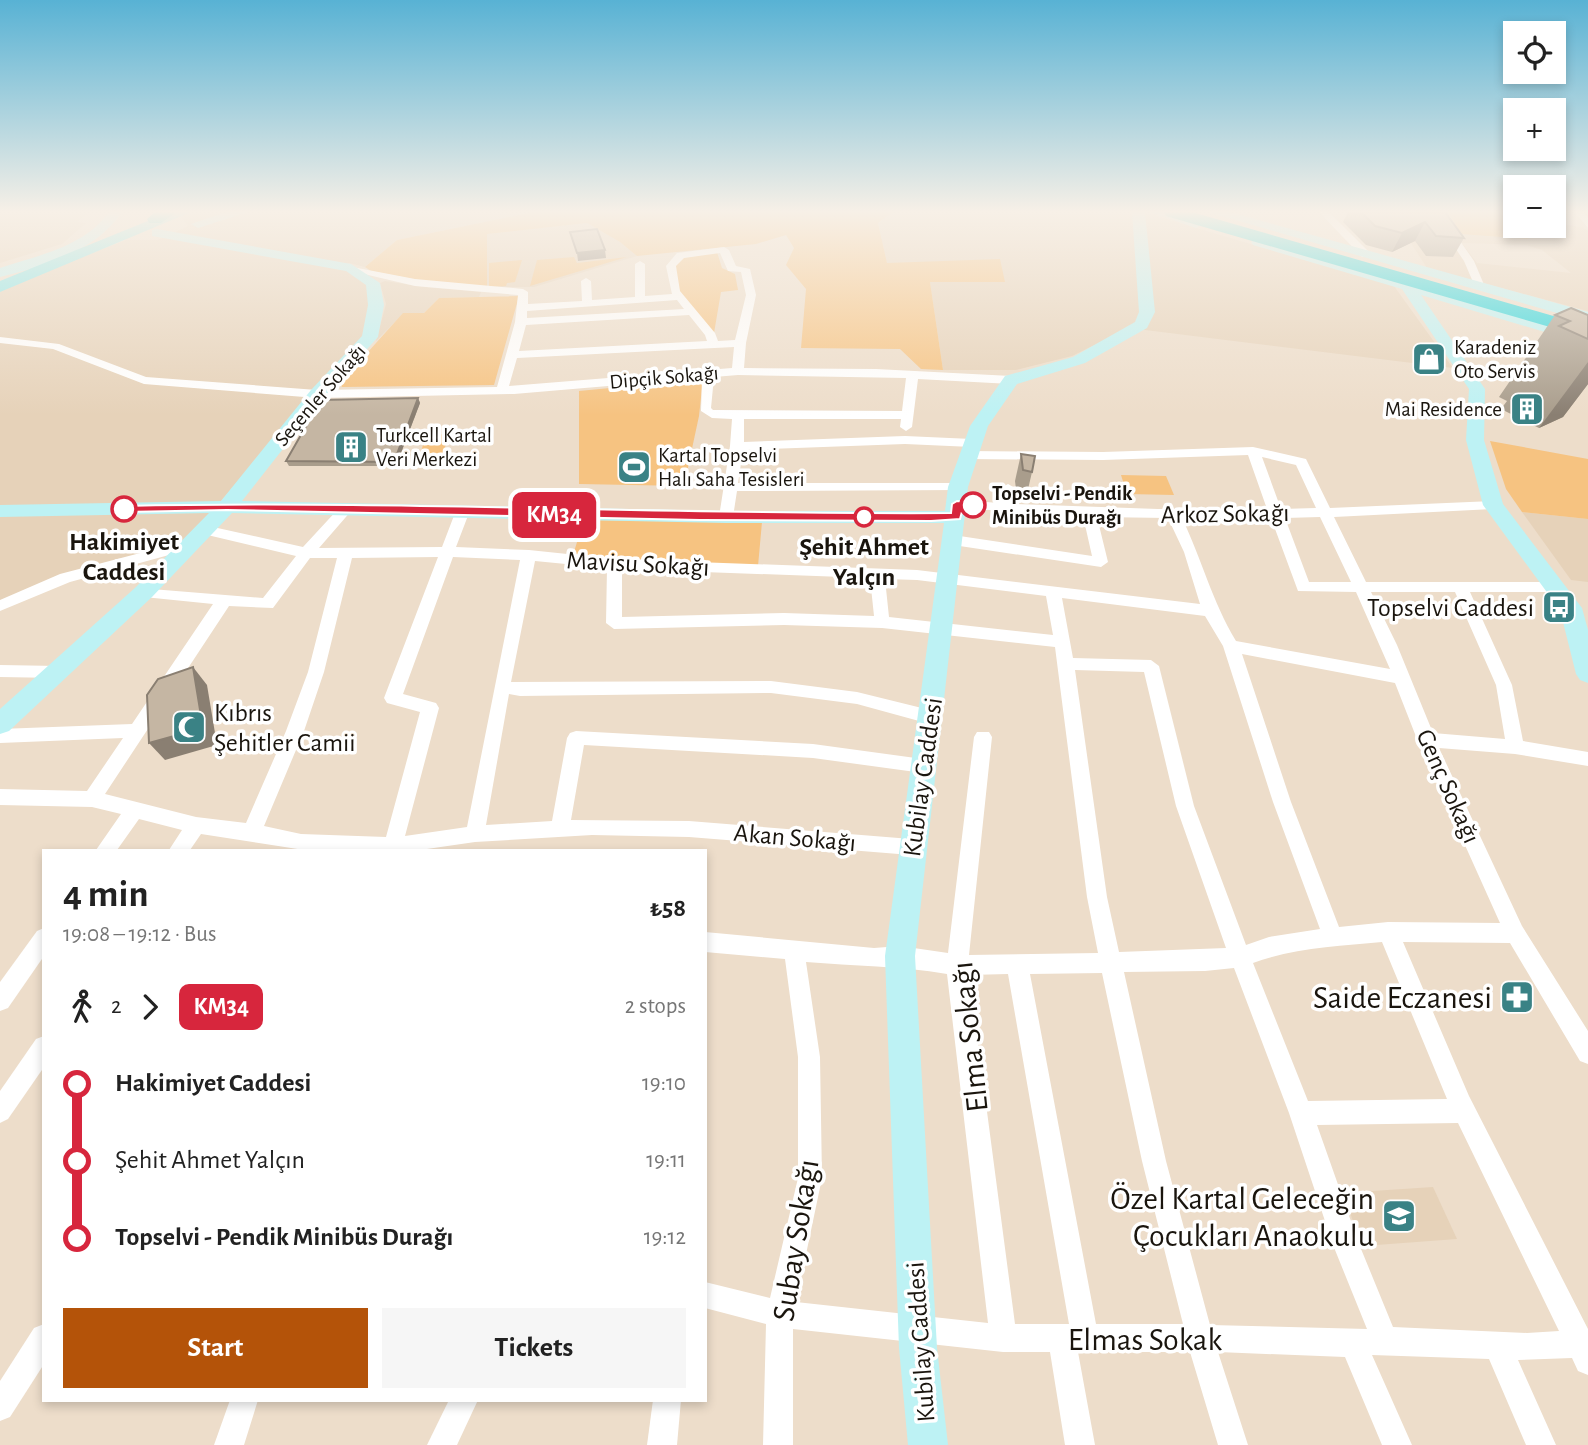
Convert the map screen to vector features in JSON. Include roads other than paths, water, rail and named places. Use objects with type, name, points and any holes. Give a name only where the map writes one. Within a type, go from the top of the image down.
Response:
[{"type":"highway","points":[[1406,279],[1588,332]]},
{"type":"highway","points":[[1434,279],[1588,323]]},
{"type":"main road","points":[[0,287],[16,279]]},
{"type":"street","name":"Seçenler Sokağı","points":[[0,724],[144,593],[186,546],[227,507],[317,394],[370,337],[376,305],[373,283],[368,279]]},
{"type":"street","points":[[397,279],[438,286],[523,292],[521,322],[502,390]]},
{"type":"street","points":[[640,279],[640,300]]},
{"type":"street","points":[[673,279],[675,291],[711,335],[713,344]]},
{"type":"street","points":[[738,371],[740,342],[751,295],[747,279]]},
{"type":"street","points":[[1011,380],[1079,360],[1142,325],[1147,312],[1144,279]]},
{"type":"street","points":[[1385,279],[1588,340]]},
{"type":"street","points":[[1453,279],[1588,317]]},
{"type":"street","points":[[1477,279],[1480,287]]},
{"type":"street","points":[[586,281],[587,303]]},
{"type":"street","points":[[1407,286],[1477,389],[1475,440],[1493,505],[1557,587],[1579,609],[1588,674]]},
{"type":"street","points":[[522,308],[679,297]]},
{"type":"street","points":[[521,322],[691,312]]},
{"type":"street","name":"Dipçik Sokağı","points":[[0,340],[55,346],[144,380],[317,394],[502,390],[738,371],[1011,380]]},
{"type":"street","points":[[512,355],[740,342]]},
{"type":"street","points":[[709,372],[706,411],[716,415],[907,415]]},
{"type":"street","points":[[905,440],[912,375]]},
{"type":"street","name":"Kubilay Caddesi","points":[[928,1445],[917,1328],[900,956],[957,503],[970,449],[979,426],[1011,380]]},
{"type":"street","points":[[726,517],[737,446],[738,415]]},
{"type":"street","points":[[737,446],[905,440],[970,449],[1115,456],[1253,451],[1303,587],[1557,587]]},
{"type":"street","name":"Genç Sokağı","points":[[1253,451],[1301,462],[1403,678],[1515,933],[1588,1053]]},
{"type":"street","name":"Arkoz Sokağı","points":[[732,487],[1089,513],[1275,513],[1493,505]]},
{"type":"street","points":[[1007,508],[1008,488]]},
{"type":"street","points":[[0,511],[227,507],[726,517],[957,503]]},
{"type":"street","points":[[144,593],[267,604],[345,510]]},
{"type":"street","points":[[393,846],[430,708],[393,698],[462,513]]},
{"type":"street","points":[[953,540],[1101,562],[1089,513]]},
{"type":"street","points":[[1173,514],[1191,552],[1210,611],[1231,646],[1282,802],[1333,937]]},
{"type":"street","name":"Mavisu Sokağı","points":[[204,530],[306,554],[448,552],[529,555],[615,564],[877,573],[948,578],[1210,611]]},
{"type":"street","points":[[0,606],[65,578],[135,557],[186,546]]},
{"type":"street","points":[[252,832],[295,731],[316,672],[346,553]]},
{"type":"street","points":[[475,834],[503,686],[508,644],[529,555]]},
{"type":"street","points":[[615,564],[614,623],[784,619],[882,622],[1060,642]]},
{"type":"street","points":[[877,573],[882,622]]},
{"type":"street","points":[[1460,586],[1504,685],[1515,747]]},
{"type":"street","points":[[1053,592],[1066,664],[1097,897],[1111,964],[1154,1161],[1200,1338],[1233,1445]]},
{"type":"street","points":[[92,799],[223,602]]},
{"type":"street","points":[[1231,646],[1403,678]]},
{"type":"street","points":[[1066,664],[1151,666],[1185,806],[1301,1113],[1346,1245],[1385,1340]]},
{"type":"street","points":[[0,671],[58,672]]},
{"type":"street","points":[[503,686],[520,691],[771,687],[857,698],[930,718]]},
{"type":"street","points":[[0,736],[137,731]]},
{"type":"street","name":"Elma Sokağı","points":[[983,737],[957,965],[1003,1338]]},
{"type":"street","points":[[560,829],[576,738],[813,751],[923,766]]},
{"type":"street","points":[[1428,740],[1515,747],[1588,759]]},
{"type":"street","name":"Akan Sokağı","points":[[0,797],[92,799],[196,825],[252,832],[302,848],[393,846],[475,834],[560,829],[689,828],[912,847]]},
{"type":"street","points":[[107,849],[136,808]]},
{"type":"street","points":[[180,849],[196,825]]},
{"type":"street","points":[[1388,932],[1465,1111],[1585,1349]]},
{"type":"street","points":[[707,942],[874,958],[900,956],[957,965],[1111,964],[1240,957],[1269,947],[1388,932],[1515,933]]},
{"type":"street","points":[[0,1000],[42,941]]},
{"type":"street","name":"Subay Sokağı","points":[[778,1445],[780,1314],[810,1178],[809,1057],[794,951]]},
{"type":"street","points":[[1017,964],[1073,1338],[1080,1445]]},
{"type":"street","points":[[0,1111],[42,1050]]},
{"type":"street","points":[[1301,1113],[1465,1111]]},
{"type":"street","name":"Elmas Sokak","points":[[707,1296],[780,1314],[1003,1338],[1200,1338],[1353,1343],[1385,1340],[1585,1349]]},
{"type":"street","points":[[0,1407],[42,1341]]},
{"type":"street","points":[[1353,1343],[1397,1445]]},
{"type":"street","points":[[1498,1346],[1541,1445]]},
{"type":"street","points":[[229,1445],[243,1402]]},
{"type":"street","points":[[442,1445],[463,1402]]},
{"type":"street","points":[[662,1445],[667,1402]]},
{"type":"place","name":"Karadeniz Oto Servis","points":[[1429,359]]},
{"type":"place","name":"Mai Residence","points":[[1527,409]]},
{"type":"place","name":"Turkcell Kartal Veri Merkezi","points":[[351,447]]},
{"type":"place","name":"Kartal Topselvi Halı Saha Tesisleri","points":[[634,467]]},
{"type":"place","name":"Topselvi - Pendik Minibüs Durağı","points":[[973,505]]},
{"type":"place","name":"Hakimiyet Caddesi","points":[[124,509]]},
{"type":"place","name":"Şehit Ahmet Yalçın","points":[[864,517]]},
{"type":"place","name":"Topselvi Caddesi","points":[[1559,607]]},
{"type":"place","name":"Kıbrıs Şehitler Camii","points":[[189,727]]},
{"type":"place","name":"Saide Eczanesi","points":[[1517,997]]},
{"type":"place","name":"Özel Kartal Geleceğin Çocukları Anaokulu","points":[[1399,1216]]}]
